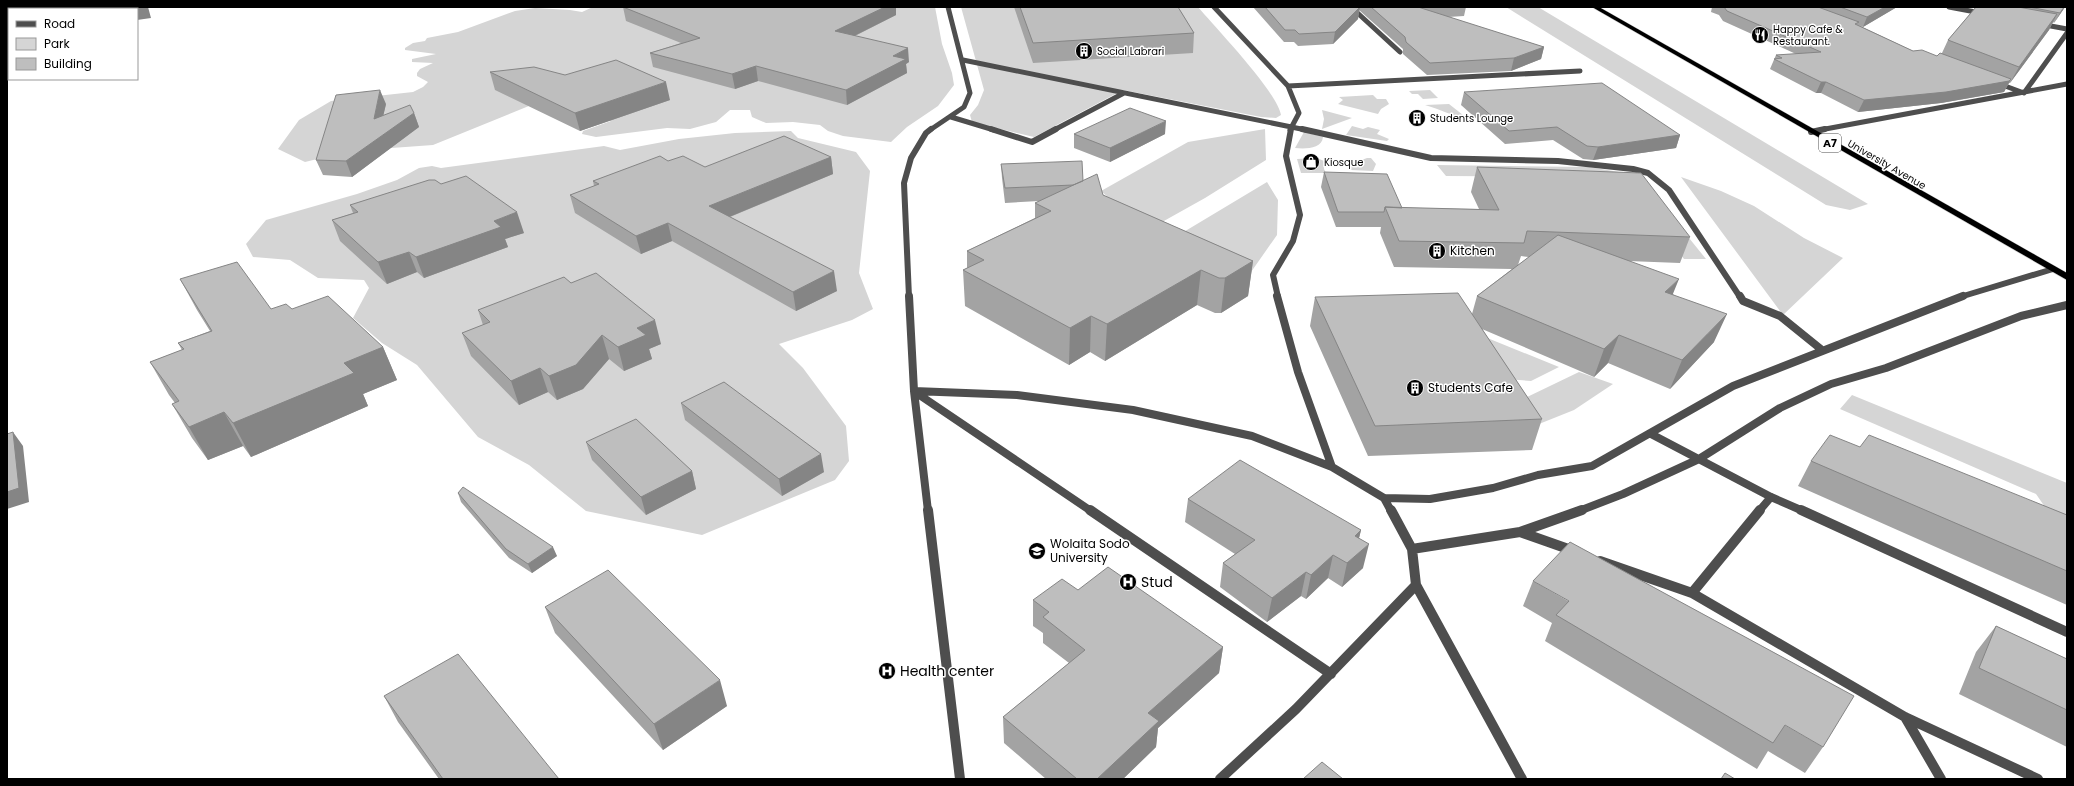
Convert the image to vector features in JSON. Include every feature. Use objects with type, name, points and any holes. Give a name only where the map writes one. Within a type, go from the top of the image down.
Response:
[{"type":"highway","name":"University Avenue","points":[[1595,7],[1810,132],[2067,277]]},
{"type":"street","points":[[948,7],[963,60],[970,93],[964,108],[926,133],[911,158],[904,183],[914,391],[960,779]]},
{"type":"street","points":[[1214,7],[1288,86],[1299,113],[1291,127],[1286,156],[1300,214],[1293,241],[1273,275],[1281,321],[1300,385],[1332,467]]},
{"type":"street","points":[[1351,7],[1400,52]]},
{"type":"street","points":[[1949,7],[1986,14]]},
{"type":"street","points":[[2037,23],[2067,29]]},
{"type":"street","points":[[2024,93],[2067,33]]},
{"type":"street","points":[[963,60],[1291,127],[1431,158],[1558,161],[1633,169],[1648,173],[1669,190],[1743,302],[1780,316],[1822,350]]},
{"type":"street","points":[[1288,86],[1580,71]]},
{"type":"street","points":[[1988,80],[2024,93]]},
{"type":"street","points":[[1810,132],[2067,84]]},
{"type":"street","points":[[951,117],[1032,142],[1124,93]]},
{"type":"street","points":[[914,391],[1017,395],[1133,410],[1252,436],[1332,467],[1384,498],[1414,500],[1430,499],[1493,488],[1538,475],[1592,466],[1651,434],[1733,386],[1966,295],[2053,269]]},
{"type":"street","points":[[1412,549],[1520,532],[1623,494],[1699,459],[1780,408],[1831,384],[1886,368],[2021,316],[2067,305]]},
{"type":"street","points":[[914,391],[1331,674]]},
{"type":"street","points":[[1651,434],[1771,497],[2067,632]]},
{"type":"street","points":[[1692,593],[1771,497]]},
{"type":"street","points":[[1384,498],[1412,549],[1416,585],[1522,779]]},
{"type":"street","points":[[1520,532],[1692,593],[1905,717],[2038,779]]},
{"type":"street","points":[[1220,779],[1244,759],[1331,674],[1416,585]]},
{"type":"street","points":[[1905,717],[1941,779]]},
{"type":"green space","points":[[593,7],[935,7],[942,44],[952,73],[954,85],[938,106],[907,127],[891,142],[843,136],[828,131],[820,125],[793,122],[766,123],[752,117],[750,110],[730,110],[716,122],[690,129],[667,128],[596,137],[582,134],[583,131],[611,121],[580,105],[546,99],[433,145],[350,151],[305,162],[278,149],[299,120],[331,101],[413,92],[423,87],[428,82],[417,76],[417,73],[420,69],[433,63],[412,62],[412,59],[436,54],[405,50],[405,48],[413,43],[425,41],[427,38],[458,32],[515,11],[535,8],[582,12]]},
{"type":"green space","points":[[961,7],[1198,7],[1258,76],[1277,105],[1281,115],[1276,118],[1261,117],[1123,90],[1034,137],[972,122],[970,115],[978,105],[984,90]]},
{"type":"green space","points":[[1506,7],[1538,7],[1868,204],[1850,210],[1826,205]]},
{"type":"green space","points":[[1430,90],[1438,98],[1423,99],[1418,94],[1412,94],[1409,91]]},
{"type":"green space","points":[[1373,95],[1377,99],[1386,99],[1389,104],[1381,109],[1378,114],[1338,104],[1343,100],[1339,97]]},
{"type":"green space","points":[[1449,104],[1468,119],[1425,105]]},
{"type":"green space","points":[[1322,110],[1352,118],[1322,129],[1324,119]]},
{"type":"green space","points":[[1352,126],[1363,129],[1368,127],[1380,130],[1377,134],[1389,139],[1387,141],[1346,135]]},
{"type":"green space","points":[[1265,129],[1266,160],[1205,198],[1146,231],[1101,191],[1188,142]]},
{"type":"green space","points":[[791,131],[798,138],[856,152],[870,171],[859,273],[873,309],[852,320],[779,344],[803,368],[846,426],[849,461],[835,480],[702,535],[586,511],[529,465],[478,437],[417,365],[382,343],[353,318],[369,288],[364,280],[318,278],[290,260],[253,257],[246,244],[266,220],[357,194],[397,180],[419,168],[432,166],[441,168],[604,146],[620,150],[679,139],[735,133]]},
{"type":"green space","points":[[1304,132],[1323,137],[1322,141],[1316,146],[1295,148]]},
{"type":"green space","points":[[1317,158],[1324,161],[1324,169],[1326,173],[1301,173],[1297,159]]},
{"type":"green space","points":[[1371,158],[1376,164],[1373,171],[1351,170],[1351,164]]},
{"type":"green space","points":[[1437,165],[1589,167],[1625,173],[1647,186],[1706,259],[1684,259],[1632,192],[1592,177],[1446,176]]},
{"type":"green space","points":[[1681,177],[1721,191],[1754,206],[1804,238],[1843,258],[1783,315]]},
{"type":"green space","points":[[1267,182],[1278,200],[1277,235],[1244,282],[1162,245]]},
{"type":"green space","points":[[1480,335],[1559,367],[1531,381],[1505,379]]},
{"type":"green space","points":[[1579,372],[1613,384],[1574,410],[1519,432],[1502,409]]},
{"type":"green space","points":[[1852,395],[2067,483],[2067,539],[2036,494],[1840,409]]},
{"type":"building","points":[[39,7],[140,7],[134,8]]},
{"type":"building","points":[[623,7],[885,7],[835,31],[908,48],[893,56],[906,59],[846,90],[756,66],[732,74],[650,53],[700,38]]},
{"type":"building","points":[[1020,7],[1178,7],[1194,33],[1033,43]]},
{"type":"building","points":[[1265,7],[1360,7],[1335,32],[1299,34],[1295,30],[1285,30]]},
{"type":"building","points":[[1371,7],[1418,7],[1544,47],[1514,58],[1430,63],[1406,42],[1405,37]]},
{"type":"building","points":[[1724,7],[1818,7],[1859,22],[1855,24],[1913,51],[1922,50],[1937,56],[1940,53],[2011,79],[2009,81],[1946,92],[1864,100],[1826,82],[1821,82],[1774,59],[1782,58],[1776,55],[1821,52],[1727,11]]},
{"type":"building","points":[[1840,7],[1885,7],[1867,17]]},
{"type":"building","points":[[1976,7],[2018,7],[2057,14],[2019,67],[1948,40]]},
{"type":"building","points":[[2029,7],[2064,7],[2060,13]]},
{"type":"building","points":[[616,60],[666,82],[575,113],[490,72],[534,67],[565,75]]},
{"type":"building","points":[[1602,83],[1680,135],[1598,147],[1587,146],[1557,127],[1509,131],[1464,92]]},
{"type":"building","points":[[380,90],[374,119],[410,105],[414,113],[346,161],[316,160],[336,95]]},
{"type":"building","points":[[1130,108],[1166,121],[1110,148],[1074,134]]},
{"type":"building","points":[[784,136],[831,157],[709,206],[834,271],[793,292],[668,223],[636,236],[570,195],[599,184],[593,181],[660,156],[668,161],[683,156],[705,167]]},
{"type":"building","points":[[1082,161],[1083,181],[1073,185],[1005,188],[1001,164]]},
{"type":"building","points":[[1477,167],[1641,173],[1690,237],[1527,231],[1524,243],[1399,241],[1385,207],[1499,210]]},
{"type":"building","points":[[1324,172],[1387,174],[1402,208],[1385,207],[1384,212],[1338,212]]},
{"type":"building","points":[[1097,174],[1103,195],[1253,261],[1225,278],[1219,278],[1201,270],[1107,324],[1091,316],[1070,328],[963,270],[984,260],[967,251],[1051,211],[1035,203]]},
{"type":"building","points":[[466,176],[517,212],[494,221],[501,227],[416,257],[409,252],[378,262],[332,220],[358,212],[350,205],[429,180],[435,180],[441,184]]},
{"type":"building","points":[[1558,235],[1679,279],[1665,292],[1727,314],[1682,360],[1619,335],[1604,349],[1477,296]]},
{"type":"building","points":[[237,262],[271,309],[286,304],[292,309],[328,296],[383,347],[344,363],[354,373],[233,423],[224,412],[189,427],[172,404],[179,401],[150,362],[184,349],[178,343],[212,331],[180,279]]},
{"type":"building","points":[[596,273],[655,320],[637,328],[646,335],[618,347],[602,335],[576,365],[549,376],[540,368],[511,381],[462,333],[490,322],[478,310],[564,277],[571,283]]},
{"type":"building","name":"Students Cafe","points":[[1458,293],[1542,419],[1375,426],[1315,297]]},
{"type":"building","points":[[724,382],[821,454],[779,479],[681,403]]},
{"type":"building","points":[[636,419],[692,471],[641,497],[586,442]]},
{"type":"building","points":[[13,432],[19,488],[7,492],[7,434]]},
{"type":"building","points":[[1830,435],[1860,447],[1869,435],[2067,515],[2067,571],[1811,461]]},
{"type":"building","points":[[1240,460],[1361,530],[1355,536],[1369,544],[1347,563],[1333,555],[1311,575],[1306,572],[1272,598],[1223,563],[1255,540],[1188,499]]},
{"type":"building","points":[[463,487],[553,547],[528,564],[506,549],[458,493]]},
{"type":"building","points":[[1570,542],[1854,696],[1823,747],[1785,725],[1773,743],[1556,615],[1569,601],[1533,581]]},
{"type":"building","points":[[1108,567],[1223,647],[1148,713],[1159,721],[1097,779],[1077,779],[1003,717],[1085,650],[1043,617],[1049,612],[1033,600],[1062,579],[1078,590]]},
{"type":"building","points":[[608,570],[720,680],[654,724],[545,607]]},
{"type":"building","points":[[1996,626],[2067,659],[2067,710],[1979,668]]},
{"type":"building","points":[[458,654],[559,779],[443,779],[384,696]]},
{"type":"building","points":[[1322,762],[1343,779],[1303,779]]},
{"type":"building","points":[[1725,773],[1735,779],[1721,779]]},
{"type":"place","name":"Happy Cafe & Restaurant.","points":[[1760,35]]},
{"type":"place","name":"Social Labrari","points":[[1084,51]]},
{"type":"place","name":"Students Lounge","points":[[1417,118]]},
{"type":"place","name":"Kiosque","points":[[1311,162]]},
{"type":"place","name":"Kitchen","points":[[1437,251]]},
{"type":"place","name":"Students Cafe","points":[[1415,388]]},
{"type":"place","name":"Wolaita Sodo University","points":[[1037,551]]},
{"type":"place","name":"Stud","points":[[1128,582]]},
{"type":"place","name":"Health center","points":[[887,671]]}]
